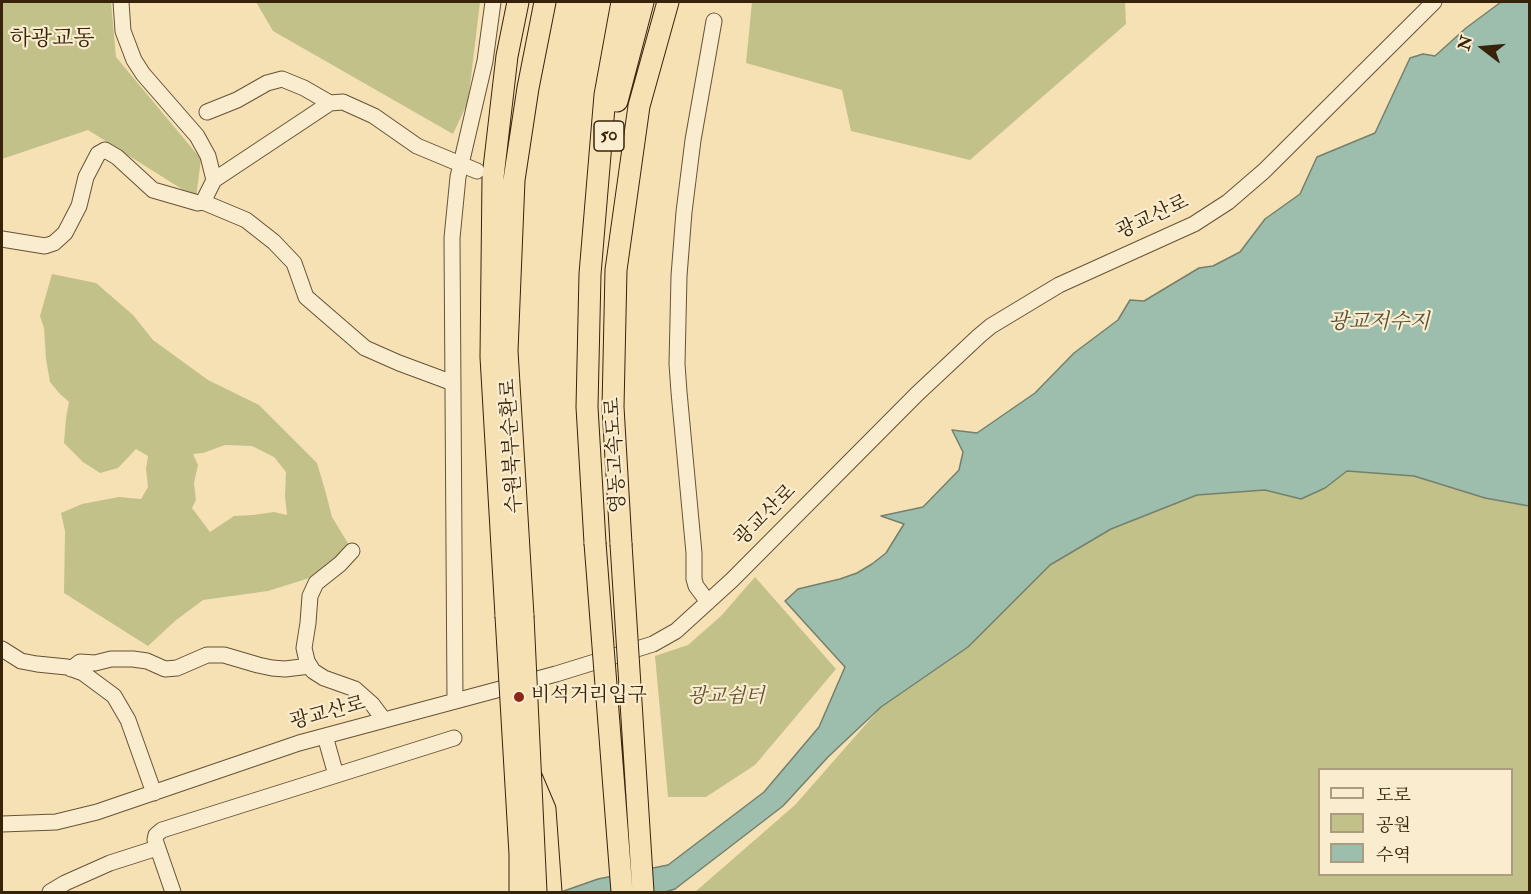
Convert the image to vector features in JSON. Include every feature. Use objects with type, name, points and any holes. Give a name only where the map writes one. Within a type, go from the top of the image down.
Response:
[{"type":"highway","name":"수원북부순환로","points":[[518,2],[507,56],[493,177],[491,357],[514,616],[531,774],[536,892]]},
{"type":"highway","name":"수원북부순환로","points":[[520,892],[507,351],[514,180],[528,88],[545,2]]},
{"type":"highway","name":"영동고속도로","points":[[622,2],[605,95],[590,274],[587,407],[595,543],[622,892]]},
{"type":"highway","name":"영동고속도로","points":[[590,274],[603,160],[616,102],[644,2]]},
{"type":"highway","name":"영동고속도로","points":[[643,892],[613,407],[616,270],[639,106],[667,8]]},
{"type":"highway","points":[[531,774],[545,809],[551,892]]},
{"type":"highway","points":[[513,892],[520,854]]},
{"type":"street","points":[[121,2],[123,31],[134,60],[143,74],[197,136],[208,156],[214,180]]},
{"type":"street","points":[[455,701],[452,238],[460,165],[485,61],[493,2]]},
{"type":"street","name":"광교산로","points":[[2,824],[56,822],[97,812],[299,743],[556,674],[653,644],[676,631],[979,336],[1059,285],[1194,224],[1228,202],[1264,171],[1434,2]]},
{"type":"street","points":[[708,602],[696,586],[694,579],[694,553],[677,364],[679,276],[684,212],[693,140],[714,21]]},
{"type":"street","points":[[207,112],[237,100],[267,83],[282,79],[330,103]]},
{"type":"street","points":[[204,202],[214,180],[330,103],[343,102],[374,116],[417,146],[477,171]]},
{"type":"street","points":[[2,239],[45,246],[54,243],[65,233],[79,206],[86,177],[98,154],[105,150],[117,157],[153,190],[198,203],[204,202],[246,220],[274,242],[294,263],[306,297],[365,348],[453,383]]},
{"type":"street","points":[[352,550],[340,564],[316,583],[310,596],[304,648],[307,661],[313,671],[324,678],[355,689],[372,704],[384,720]]},
{"type":"street","points":[[2,650],[21,661],[67,667],[83,673],[114,696],[128,720],[154,794]]},
{"type":"street","points":[[72,669],[80,662],[95,663],[111,659],[133,659],[147,661],[165,669],[177,668],[207,655],[224,655],[272,668],[310,666]]},
{"type":"street","points":[[325,736],[336,775]]},
{"type":"street","points":[[173,892],[155,840],[156,835],[162,830],[454,738]]},
{"type":"street","points":[[50,892],[110,862],[157,848]]},
{"type":"green space","points":[[2,2],[111,2],[116,57],[201,159],[196,198],[88,130],[2,159]]},
{"type":"green space","points":[[256,2],[480,2],[468,102],[453,134],[273,31]]},
{"type":"green space","points":[[752,2],[1125,2],[1126,24],[970,160],[851,131],[842,90],[746,63]]},
{"type":"green space","points":[[52,274],[96,283],[133,315],[153,340],[208,380],[259,405],[317,463],[332,517],[349,545],[322,574],[268,591],[203,600],[175,621],[148,646],[64,593],[65,531],[61,513],[82,504],[119,497],[141,499],[148,487],[146,469],[148,456],[136,449],[118,468],[100,473],[83,462],[64,443],[69,402],[50,382],[44,328],[40,316]],"holes":[[[225,445],[252,446],[274,457],[286,472],[287,515],[274,512],[234,516],[210,532],[192,508],[196,500],[194,483],[198,465],[193,454]]]},
{"type":"green space","points":[[1347,471],[1414,476],[1485,498],[1529,506],[1529,892],[695,892],[795,805],[881,707],[968,647],[1050,565],[1111,529],[1197,495],[1265,490],[1301,499],[1325,488]]},
{"type":"green space","name":"광교쉼터","points":[[755,577],[836,669],[755,765],[706,797],[668,797],[655,656],[688,645],[721,616]]},
{"type":"water","name":"광교저수지","points":[[1501,2],[1529,2],[1529,506],[1485,498],[1414,476],[1347,471],[1325,488],[1301,499],[1265,490],[1197,495],[1111,529],[1050,565],[968,647],[881,707],[828,757],[783,806],[675,889],[665,892],[561,892],[598,879],[668,865],[764,792],[819,727],[845,667],[785,601],[798,589],[857,573],[886,553],[904,524],[881,516],[923,507],[959,470],[963,452],[952,430],[977,433],[1035,393],[1074,353],[1118,320],[1130,300],[1144,301],[1199,268],[1213,266],[1240,252],[1265,219],[1300,194],[1317,157],[1375,133],[1410,58],[1423,54],[1435,56],[1466,28]]},
{"type":"place","name":"비석거리입구","points":[[519,697]]},
{"type":"district","name":"하광교동","points":[[52,40]]}]
